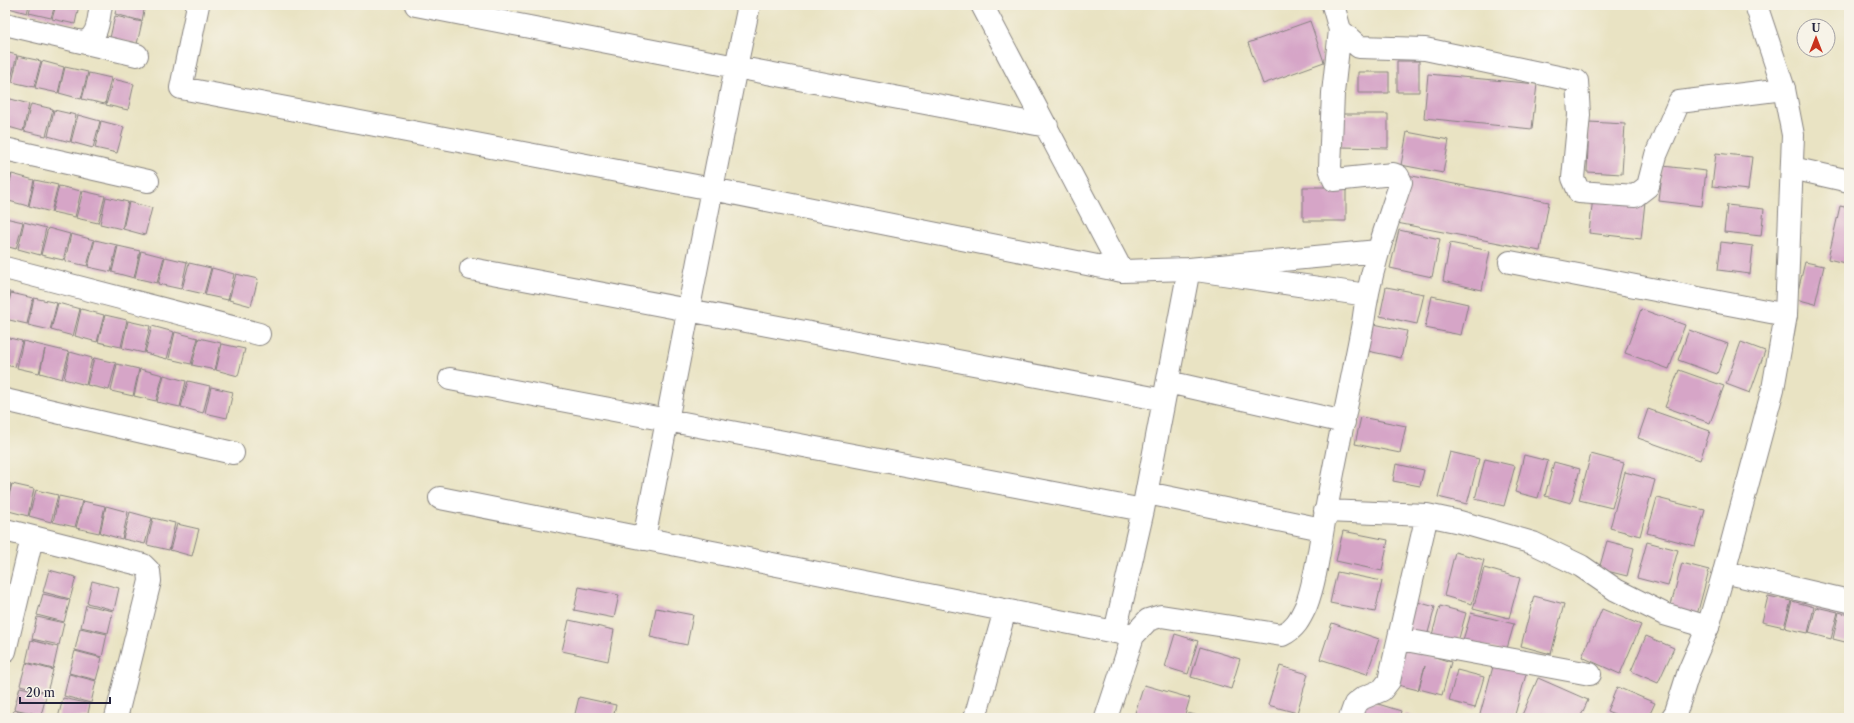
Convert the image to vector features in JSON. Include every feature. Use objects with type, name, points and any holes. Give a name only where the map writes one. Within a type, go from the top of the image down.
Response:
[{"type":"street","points":[[84,42],[91,39],[95,33],[101,5]]},
{"type":"street","points":[[198,5],[181,88],[712,190],[1122,271],[1190,269],[1378,251]]},
{"type":"street","points":[[416,5],[1046,126]]},
{"type":"street","points":[[644,539],[748,5]]},
{"type":"street","points":[[982,5],[1122,271]]},
{"type":"street","points":[[440,498],[1124,634],[1148,620],[1161,616],[1282,635],[1291,631],[1299,622],[1306,604],[1320,550],[1324,520],[1363,323],[1367,295],[1378,251],[1401,182],[1398,176],[1393,174],[1334,180],[1331,175],[1333,93],[1340,30],[1333,5]]},
{"type":"street","points":[[1672,718],[1676,712],[1689,671],[1708,627],[1724,572],[1773,389],[1786,315],[1793,135],[1784,89],[1756,5]]},
{"type":"street","points":[[5,24],[137,55]]},
{"type":"street","points":[[1340,30],[1359,47],[1425,49],[1577,81],[1579,115],[1572,178],[1579,192],[1635,196],[1648,186],[1656,155],[1679,102],[1784,89]]},
{"type":"street","points":[[5,149],[148,181]]},
{"type":"street","points":[[1792,168],[1849,181]]},
{"type":"street","points":[[1510,262],[1786,315]]},
{"type":"street","points":[[5,268],[260,334]]},
{"type":"street","points":[[471,269],[688,310],[1344,422]]},
{"type":"street","points":[[1190,269],[1367,295]]},
{"type":"street","points":[[1106,718],[1124,634],[1145,502],[1190,269]]},
{"type":"street","points":[[450,379],[667,420],[1145,502],[1324,520],[1427,515],[1467,524],[1533,543],[1582,566],[1616,590],[1664,614],[1708,627]]},
{"type":"street","points":[[5,400],[233,453]]},
{"type":"street","points":[[1350,718],[1355,704],[1363,698],[1382,690],[1389,681],[1400,639],[1427,515]]},
{"type":"street","points":[[5,530],[143,565],[149,571],[150,581],[116,718]]},
{"type":"street","points":[[5,651],[32,538]]},
{"type":"street","points":[[1724,572],[1849,601]]},
{"type":"street","points":[[975,718],[1005,610]]},
{"type":"street","points":[[1400,639],[1590,674]]},
{"type":"building","points":[[6,5],[29,5],[27,13],[5,7]]},
{"type":"building","points":[[31,5],[55,5],[51,18],[29,13]]},
{"type":"building","points":[[56,5],[79,5],[75,24],[52,19]]},
{"type":"building","points":[[117,5],[145,5],[142,21],[115,14]]},
{"type":"building","points":[[115,16],[142,22],[137,44],[110,38]]},
{"type":"building","points":[[1310,21],[1324,62],[1263,84],[1248,43]]},
{"type":"building","points":[[5,52],[17,55],[10,82],[5,81]]},
{"type":"building","points":[[18,56],[41,61],[34,87],[12,82]]},
{"type":"building","points":[[42,61],[64,67],[58,93],[35,88]]},
{"type":"building","points":[[1397,61],[1419,61],[1419,92],[1397,92]]},
{"type":"building","points":[[65,67],[88,72],[81,99],[59,93]]},
{"type":"building","points":[[1358,72],[1389,72],[1389,93],[1358,93]]},
{"type":"building","points":[[89,73],[111,78],[105,104],[82,99]]},
{"type":"building","points":[[1428,74],[1537,84],[1532,129],[1424,118]]},
{"type":"building","points":[[113,79],[134,84],[128,110],[106,105]]},
{"type":"building","points":[[7,98],[29,104],[23,131],[5,126],[5,109]]},
{"type":"building","points":[[31,104],[53,109],[46,136],[24,131]]},
{"type":"building","points":[[54,110],[76,115],[70,142],[48,136]]},
{"type":"building","points":[[1341,114],[1388,114],[1388,148],[1341,147]]},
{"type":"building","points":[[78,115],[100,121],[93,148],[71,142]]},
{"type":"building","points":[[101,121],[124,127],[117,153],[95,148]]},
{"type":"building","points":[[1589,122],[1625,124],[1622,174],[1587,172]]},
{"type":"building","points":[[1407,132],[1449,140],[1443,173],[1401,165]]},
{"type":"building","points":[[1716,153],[1752,157],[1748,190],[1712,186]]},
{"type":"building","points":[[1663,166],[1706,171],[1702,206],[1659,201]]},
{"type":"building","points":[[5,173],[11,174],[6,196],[5,196]]},
{"type":"building","points":[[12,174],[34,180],[28,206],[5,200]]},
{"type":"building","points":[[1407,175],[1549,202],[1540,251],[1397,223]]},
{"type":"building","points":[[35,180],[58,185],[51,212],[29,206]]},
{"type":"building","points":[[59,186],[81,191],[75,217],[52,212]]},
{"type":"building","points":[[1303,187],[1346,187],[1346,221],[1303,221]]},
{"type":"building","points":[[83,191],[105,196],[98,223],[76,218]]},
{"type":"building","points":[[106,197],[128,202],[122,229],[100,224]]},
{"type":"building","points":[[1593,197],[1645,202],[1641,239],[1589,233]]},
{"type":"building","points":[[129,202],[152,208],[145,235],[123,229]]},
{"type":"building","points":[[1727,205],[1764,209],[1761,236],[1724,232]]},
{"type":"building","points":[[1840,206],[1849,208],[1849,264],[1828,259]]},
{"type":"building","points":[[5,218],[23,222],[16,249],[5,246]]},
{"type":"building","points":[[24,222],[46,228],[40,255],[18,249]]},
{"type":"building","points":[[48,228],[70,234],[63,260],[41,255]]},
{"type":"building","points":[[1399,230],[1440,239],[1432,277],[1390,268]]},
{"type":"building","points":[[71,234],[94,240],[87,266],[65,261]]},
{"type":"building","points":[[95,240],[117,245],[111,272],[88,267]]},
{"type":"building","points":[[1721,242],[1753,246],[1750,274],[1718,270]]},
{"type":"building","points":[[1450,243],[1490,251],[1482,290],[1443,281]]},
{"type":"building","points":[[118,246],[140,251],[134,278],[112,272]]},
{"type":"building","points":[[141,251],[164,257],[157,283],[135,278]]},
{"type":"building","points":[[165,257],[187,262],[181,289],[158,284]]},
{"type":"building","points":[[1805,262],[1824,266],[1815,304],[1796,299]]},
{"type":"building","points":[[189,263],[211,268],[204,294],[182,289]]},
{"type":"building","points":[[212,268],[234,274],[228,300],[205,295]]},
{"type":"building","points":[[236,274],[258,279],[251,306],[229,300]]},
{"type":"building","points":[[1386,287],[1424,294],[1417,324],[1380,316]]},
{"type":"building","points":[[5,291],[10,292],[6,310],[5,310]]},
{"type":"building","points":[[11,293],[33,298],[27,324],[5,319]]},
{"type":"building","points":[[1432,296],[1468,304],[1461,335],[1425,328]]},
{"type":"building","points":[[34,298],[57,303],[50,330],[28,325]]},
{"type":"building","points":[[58,303],[80,309],[73,336],[51,330]]},
{"type":"building","points":[[81,309],[104,315],[97,342],[75,336]]},
{"type":"building","points":[[1641,309],[1685,325],[1669,369],[1625,353]]},
{"type":"building","points":[[105,315],[127,320],[121,347],[98,342]]},
{"type":"building","points":[[128,321],[150,326],[144,353],[122,348]]},
{"type":"building","points":[[1369,323],[1407,331],[1401,358],[1363,350]]},
{"type":"building","points":[[152,326],[174,332],[167,359],[145,353]]},
{"type":"building","points":[[1689,330],[1728,344],[1717,374],[1678,360]]},
{"type":"building","points":[[175,332],[198,338],[191,364],[169,359]]},
{"type":"building","points":[[5,337],[22,341],[15,367],[5,365]]},
{"type":"building","points":[[199,338],[221,343],[215,370],[192,365]]},
{"type":"building","points":[[23,341],[69,352],[62,379],[40,373],[45,349],[39,373],[17,368]]},
{"type":"building","points":[[1741,342],[1765,351],[1750,393],[1726,384]]},
{"type":"building","points":[[222,344],[245,349],[238,376],[216,370]]},
{"type":"building","points":[[70,352],[92,358],[86,385],[64,379]]},
{"type":"building","points":[[94,358],[116,363],[109,390],[87,385]]},
{"type":"building","points":[[117,364],[139,369],[133,396],[111,391]]},
{"type":"building","points":[[140,369],[163,375],[156,401],[134,396]]},
{"type":"building","points":[[1679,370],[1724,386],[1710,423],[1665,407]]},
{"type":"building","points":[[164,375],[186,381],[180,407],[157,402]]},
{"type":"building","points":[[188,381],[210,386],[203,413],[181,407]]},
{"type":"building","points":[[211,387],[233,392],[227,418],[205,413]]},
{"type":"building","points":[[1648,409],[1710,431],[1700,460],[1638,438]]},
{"type":"building","points":[[1361,417],[1406,426],[1400,453],[1355,444]]},
{"type":"building","points":[[1450,452],[1479,459],[1467,504],[1438,497]]},
{"type":"building","points":[[1591,454],[1624,463],[1612,508],[1579,500]]},
{"type":"building","points":[[1524,455],[1548,461],[1538,498],[1515,492]]},
{"type":"building","points":[[1485,459],[1515,466],[1504,506],[1475,499]]},
{"type":"building","points":[[1554,462],[1580,469],[1571,503],[1545,496]]},
{"type":"building","points":[[1396,464],[1424,470],[1420,486],[1393,481]]},
{"type":"building","points":[[1625,472],[1655,480],[1640,536],[1610,528]]},
{"type":"building","points":[[5,482],[11,484],[6,506],[5,506]]},
{"type":"building","points":[[12,484],[34,489],[28,516],[5,510]]},
{"type":"building","points":[[36,490],[58,495],[51,522],[29,516]]},
{"type":"building","points":[[59,496],[82,501],[75,527],[53,522]]},
{"type":"building","points":[[1657,498],[1705,510],[1695,546],[1647,533]]},
{"type":"building","points":[[83,501],[105,506],[99,533],[76,528]]},
{"type":"building","points":[[106,506],[128,512],[122,539],[100,533]]},
{"type":"building","points":[[130,512],[152,518],[145,544],[123,539]]},
{"type":"building","points":[[153,518],[175,523],[169,550],[147,545]]},
{"type":"building","points":[[177,524],[199,529],[192,556],[170,550]]},
{"type":"building","points":[[1343,531],[1388,540],[1382,571],[1336,561]]},
{"type":"building","points":[[1607,541],[1634,548],[1627,576],[1599,569]]},
{"type":"building","points":[[1647,542],[1678,550],[1668,586],[1637,578]]},
{"type":"building","points":[[1455,552],[1484,560],[1472,604],[1444,596]]},
{"type":"building","points":[[1682,563],[1709,570],[1697,615],[1670,609]]},
{"type":"building","points":[[1484,568],[1520,578],[1509,618],[1473,609]]},
{"type":"building","points":[[49,570],[76,577],[70,599],[43,592]]},
{"type":"building","points":[[1337,572],[1382,581],[1375,612],[1330,603]]},
{"type":"building","points":[[92,581],[119,588],[114,610],[87,603]]},
{"type":"building","points":[[579,587],[619,595],[614,618],[574,610]]},
{"type":"building","points":[[43,594],[70,600],[64,622],[37,615]]},
{"type":"building","points":[[1534,596],[1564,604],[1551,654],[1521,646]]},
{"type":"building","points":[[1768,596],[1791,601],[1784,627],[1762,622]]},
{"type":"building","points":[[1414,601],[1435,607],[1426,640],[1404,634]]},
{"type":"building","points":[[1792,601],[1814,607],[1808,633],[1785,628]]},
{"type":"building","points":[[86,605],[113,611],[108,633],[81,627]]},
{"type":"building","points":[[1440,606],[1466,613],[1456,649],[1430,642]]},
{"type":"building","points":[[1816,607],[1838,612],[1831,639],[1809,633]]},
{"type":"building","points":[[656,608],[693,615],[687,645],[650,637]]},
{"type":"building","points":[[1602,609],[1641,625],[1620,674],[1582,657]]},
{"type":"building","points":[[1839,612],[1849,615],[1849,643],[1833,639]]},
{"type":"building","points":[[1471,613],[1514,624],[1506,652],[1463,640]]},
{"type":"building","points":[[37,617],[64,623],[59,645],[32,639]]},
{"type":"building","points":[[569,620],[614,630],[608,661],[562,651]]},
{"type":"building","points":[[1332,623],[1379,639],[1367,674],[1320,659]]},
{"type":"building","points":[[80,628],[107,634],[102,657],[75,650]]},
{"type":"building","points":[[1175,634],[1198,641],[1188,674],[1165,667]]},
{"type":"building","points":[[1646,636],[1674,648],[1658,683],[1631,671]]},
{"type":"building","points":[[31,640],[58,647],[53,669],[26,662]]},
{"type":"building","points":[[1400,646],[1451,662],[1442,695],[1419,689],[1425,666],[1418,690],[1390,683]]},
{"type":"building","points":[[1200,647],[1240,659],[1231,689],[1191,677]]},
{"type":"building","points":[[75,651],[102,658],[96,680],[69,673]]},
{"type":"building","points":[[26,663],[53,670],[47,692],[20,685]]},
{"type":"building","points":[[1494,663],[1527,671],[1514,718],[1479,718]]},
{"type":"building","points":[[1280,666],[1308,674],[1297,713],[1268,705]]},
{"type":"building","points":[[1457,670],[1484,677],[1475,708],[1449,701]]},
{"type":"building","points":[[69,674],[96,681],[91,703],[64,696]]},
{"type":"building","points":[[1538,678],[1588,700],[1580,718],[1528,718],[1522,715]]},
{"type":"building","points":[[1144,685],[1190,698],[1184,718],[1141,718],[1134,716]]},
{"type":"building","points":[[20,687],[47,693],[41,715],[14,709]]},
{"type":"building","points":[[1617,687],[1655,703],[1648,718],[1624,718],[1607,711]]},
{"type":"building","points":[[579,697],[616,705],[613,718],[574,718]]},
{"type":"building","points":[[63,698],[90,704],[87,718],[58,718]]},
{"type":"building","points":[[1365,700],[1401,711],[1399,718],[1360,718]]},
{"type":"building","points":[[14,710],[41,716],[41,718],[12,718]]},
{"type":"building","points":[[1188,713],[1205,718],[1186,718]]},
{"type":"building","points":[[1405,714],[1417,718],[1403,718]]}]
